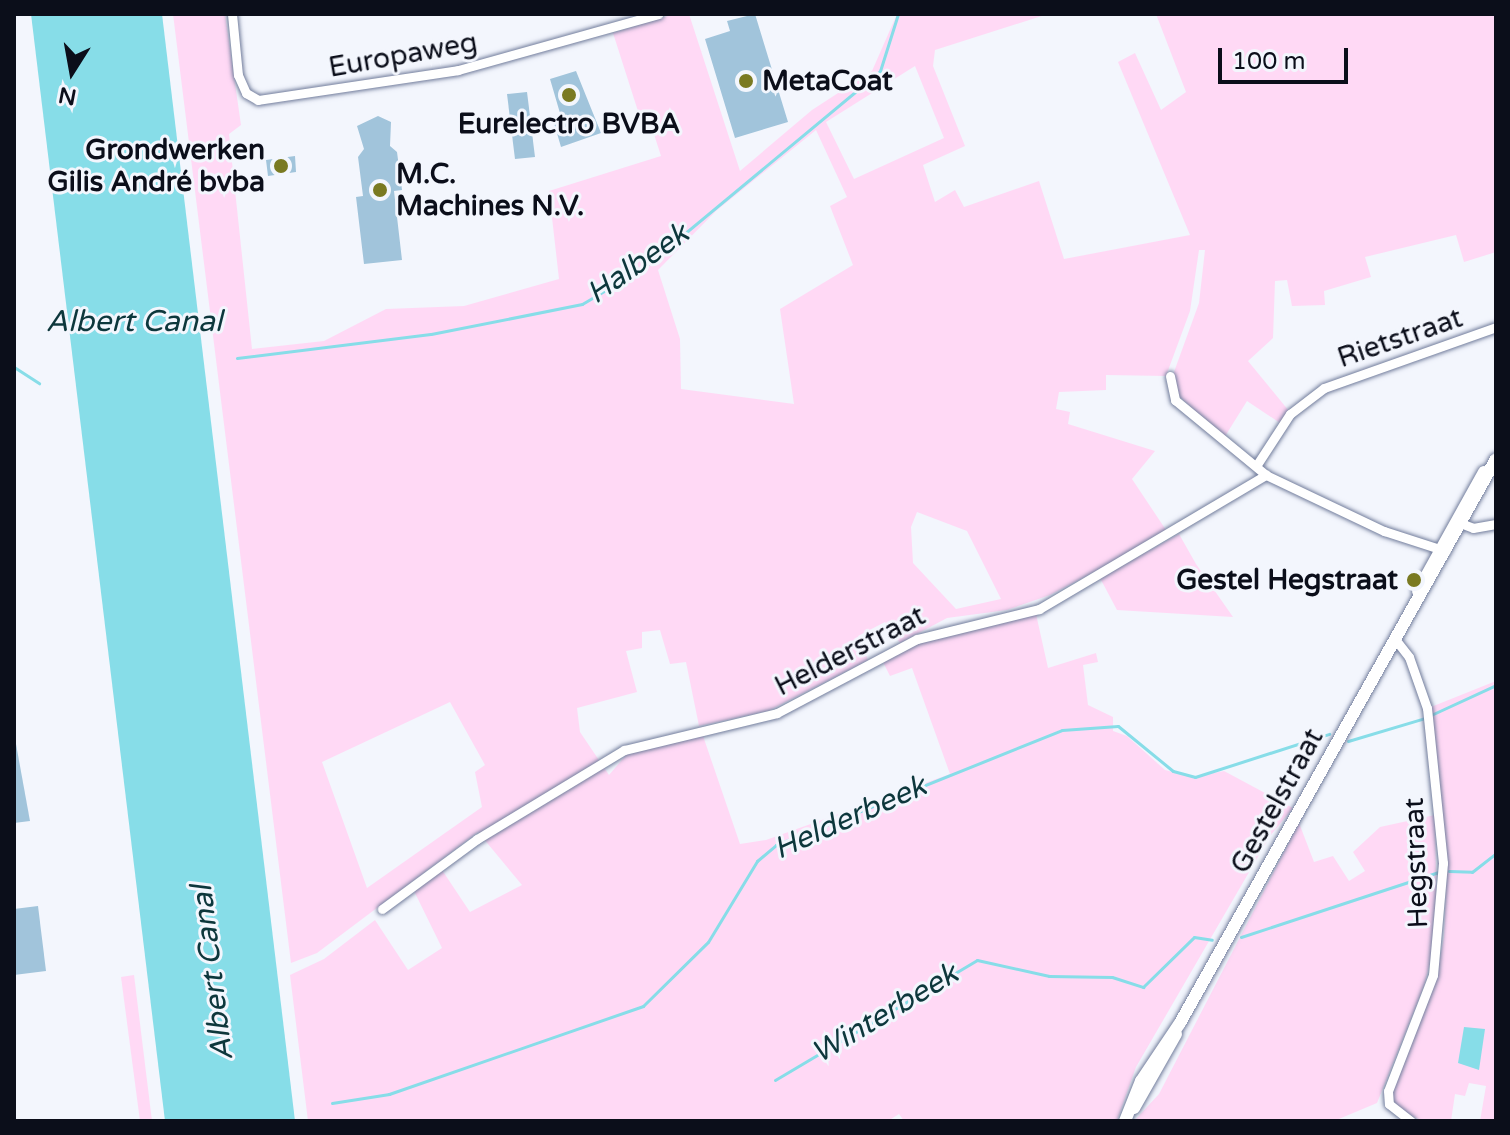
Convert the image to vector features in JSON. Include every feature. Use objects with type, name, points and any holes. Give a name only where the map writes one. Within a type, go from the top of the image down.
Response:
[{"type":"main road","name":"Gestelstraat","points":[[1126,1119],[1166,1060],[1180,1023],[1457,522],[1496,459]]},
{"type":"street","name":"Europaweg","points":[[232,14],[246,93],[258,100],[412,79],[658,14]]},
{"type":"street","name":"Rietstraat","points":[[1258,463],[1290,414],[1324,388],[1496,327]]},
{"type":"street","points":[[1170,376],[1175,400],[1185,411],[1258,463],[1266,475],[1384,531],[1442,549]]},
{"type":"street","name":"Helderstraat","points":[[382,909],[624,750],[777,713],[937,631],[1039,609],[1266,475]]},
{"type":"street","points":[[1457,522],[1496,524]]},
{"type":"street","name":"Hegstraat","points":[[1395,639],[1409,657],[1427,708],[1443,863],[1433,975],[1388,1091],[1393,1109],[1411,1121]]},
{"type":"shaded area","points":[[173,14],[225,14],[241,125],[229,134],[252,349],[324,341],[386,309],[464,306],[559,279],[549,191],[661,156],[652,128],[644,130],[613,33],[674,14],[689,14],[740,171],[812,110],[872,71],[897,14],[1048,14],[935,50],[933,66],[965,146],[923,165],[935,202],[955,190],[964,207],[1039,181],[1064,259],[1190,235],[1118,62],[1135,53],[1161,110],[1186,92],[1156,14],[1496,14],[1496,252],[1464,262],[1456,235],[1365,257],[1371,277],[1324,291],[1325,305],[1292,306],[1287,280],[1275,281],[1273,338],[1248,361],[1289,411],[1280,423],[1247,401],[1224,438],[1176,393],[1174,372],[1199,303],[1205,250],[1199,250],[1190,311],[1166,376],[1106,375],[1106,390],[1059,392],[1056,409],[1070,412],[1068,424],[1155,451],[1132,479],[1168,533],[1050,595],[1007,610],[947,618],[900,643],[885,622],[858,636],[868,660],[768,711],[699,726],[686,662],[670,664],[660,630],[642,632],[642,648],[626,651],[637,692],[577,708],[580,732],[609,775],[627,754],[702,733],[740,844],[766,840],[950,774],[912,668],[890,676],[883,662],[923,640],[1036,614],[1048,668],[1096,653],[1098,662],[1083,665],[1088,705],[1113,717],[1113,731],[1127,736],[1165,770],[1192,777],[1224,771],[1293,808],[1270,836],[1136,1067],[1117,1121],[904,1121],[899,1114],[888,1121],[308,1121],[290,975],[324,959],[375,920],[408,970],[442,948],[414,891],[442,870],[470,912],[522,885],[478,832],[317,953],[291,963]],"holes":[[[915,66],[944,138],[854,179],[826,122]],[[816,130],[847,197],[830,206],[853,265],[780,309],[794,404],[681,389],[680,339],[658,270],[716,211]],[[917,512],[967,531],[1001,599],[956,609],[913,563],[911,527]],[[450,702],[485,765],[475,772],[482,807],[367,888],[322,762]]]},
{"type":"shaded area","points":[[1179,534],[1233,617],[1117,610],[1100,578]]},
{"type":"shaded area","points":[[1496,681],[1496,1121],[1480,1121],[1486,1086],[1469,1083],[1465,1096],[1455,1094],[1451,1121],[1424,1121],[1401,1112],[1391,1097],[1437,974],[1444,937],[1447,867],[1431,707]]},
{"type":"shaded area","points":[[1435,815],[1437,934],[1424,986],[1377,1103],[1334,1121],[1134,1121],[1159,1094],[1299,823],[1314,862],[1333,856],[1349,881],[1365,871],[1353,852],[1380,827]]},
{"type":"shaded area","points":[[134,975],[152,1121],[140,1121],[121,977]]},
{"type":"water","name":"Albert Canal","points":[[31,14],[162,14],[295,1121],[165,1121]]},
{"type":"water","points":[[1464,1027],[1485,1029],[1479,1070],[1458,1063]]},
{"type":"building","name":"MetaCoat","points":[[755,14],[788,122],[735,138],[705,39],[730,31],[727,21]]},
{"type":"building","name":"Eurelectro BVBA","points":[[576,71],[601,133],[561,147],[554,123],[562,120],[550,79]]},
{"type":"building","points":[[527,92],[535,157],[515,159],[507,94]]},
{"type":"building","name":"M.C. Machines N.V.","points":[[378,116],[391,122],[390,146],[397,152],[402,190],[394,191],[402,260],[364,264],[356,197],[363,196],[358,157],[364,149],[357,126]]},
{"type":"building","name":"Grondwerken Gilis André bvba","points":[[295,156],[296,172],[268,176],[266,160]]},
{"type":"building","points":[[14,733],[30,821],[14,823]]},
{"type":"building","points":[[38,906],[46,971],[14,975],[14,909]]},
{"type":"waterway","name":"Halbeek","points":[[237,358],[431,334],[582,304],[643,268],[880,71],[898,14]]},
{"type":"waterway","name":"Halbeek","points":[[14,367],[39,383]]},
{"type":"waterway","name":"Helderbeek","points":[[1431,715],[1496,685]]},
{"type":"waterway","name":"Helderbeek","points":[[1348,741],[1425,718]]},
{"type":"waterway","name":"Helderbeek","points":[[332,1103],[389,1094],[643,1006],[708,942],[757,861],[776,845],[1062,730],[1118,726],[1173,771],[1195,777],[1329,734]]},
{"type":"waterway","name":"Winterbeek","points":[[1449,871],[1472,872],[1496,853]]},
{"type":"waterway","name":"Winterbeek","points":[[1241,937],[1439,872]]},
{"type":"waterway","name":"Winterbeek","points":[[775,1080],[977,960],[1049,976],[1112,977],[1143,987],[1194,937],[1212,940]]},
{"type":"place","name":"MetaCoat","points":[[746,81]]},
{"type":"place","name":"Eurelectro BVBA","points":[[569,95]]},
{"type":"place","name":"Grondwerken Gilis André bvba","points":[[281,166]]},
{"type":"place","name":"M.C. Machines N.V.","points":[[380,190]]},
{"type":"place","name":"Gestel Hegstraat","points":[[1414,580]]}]
